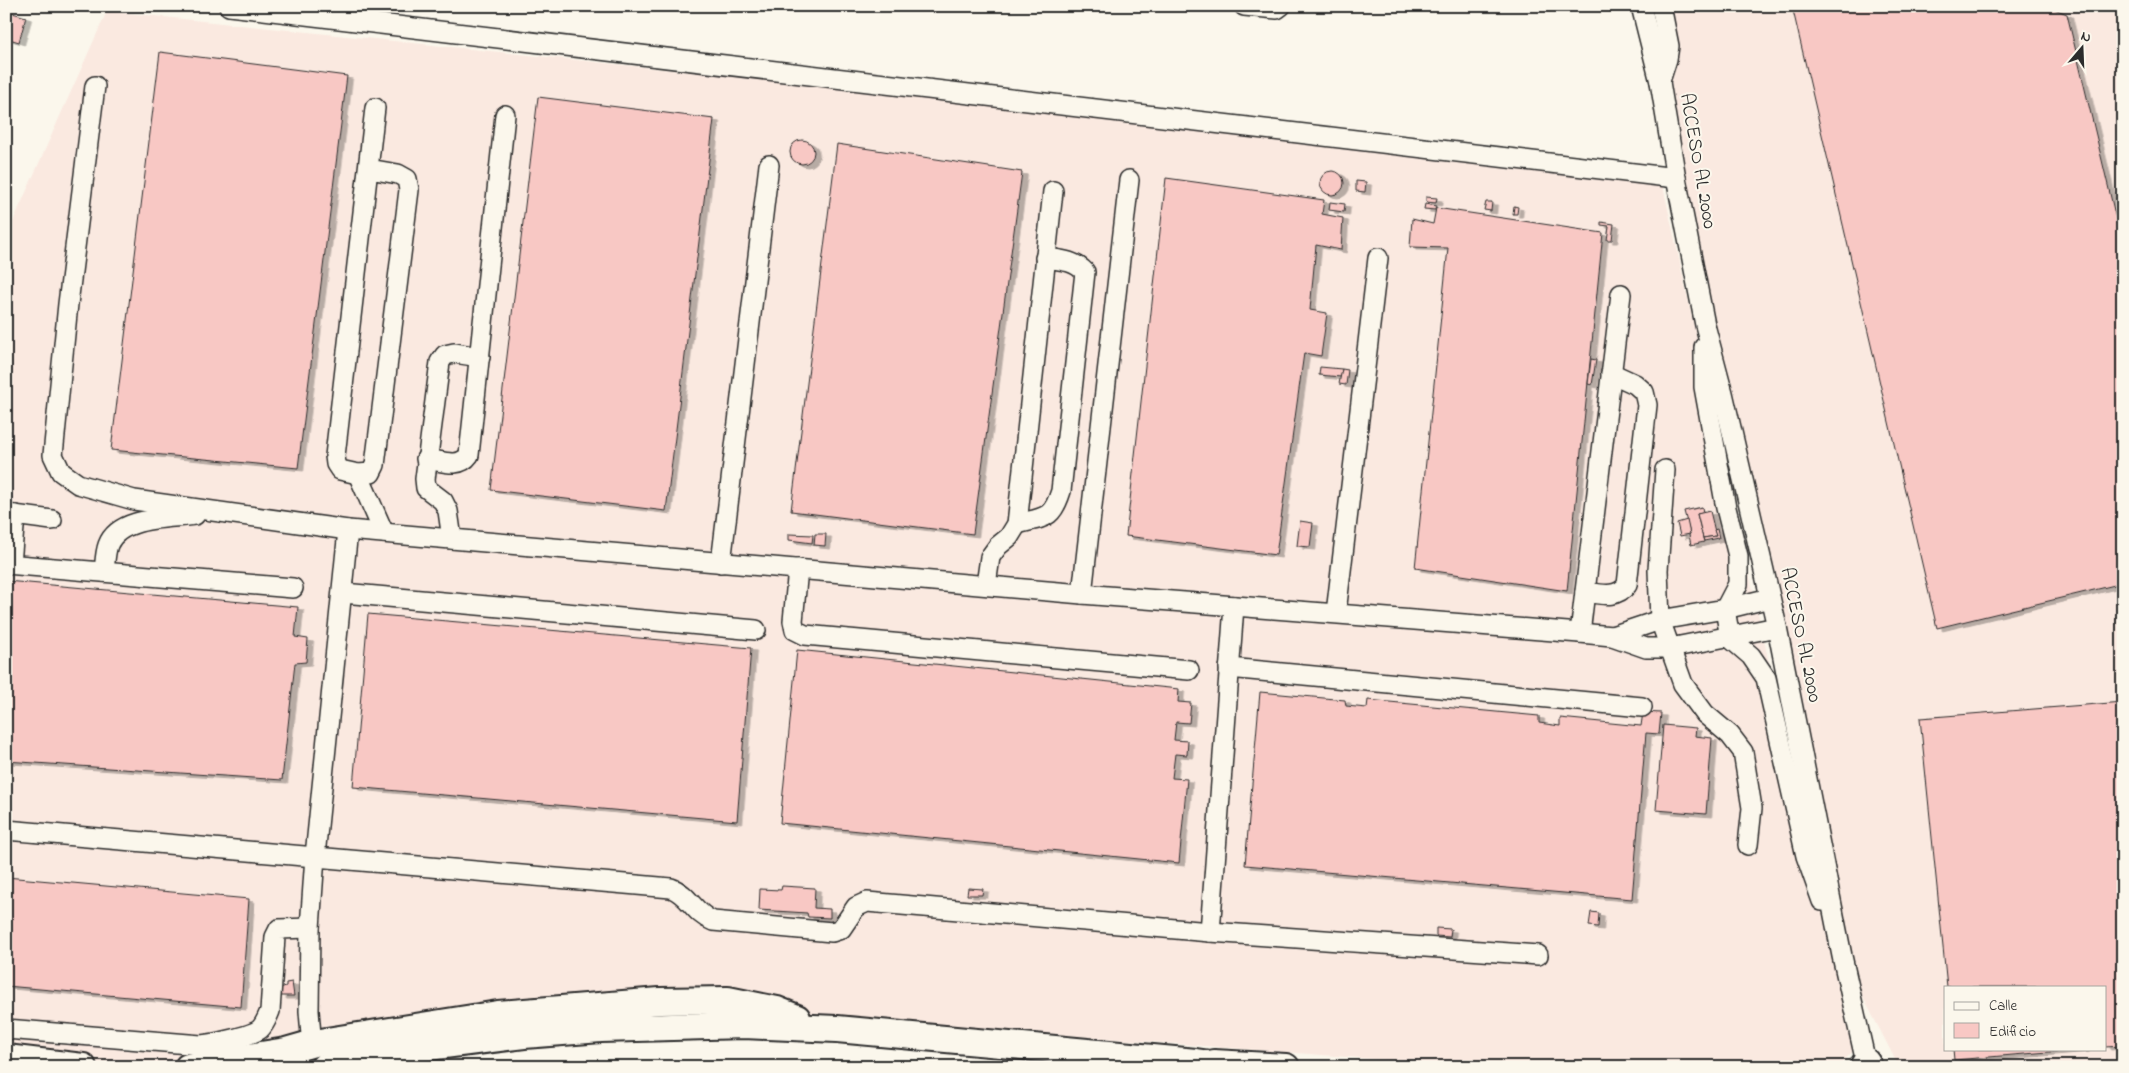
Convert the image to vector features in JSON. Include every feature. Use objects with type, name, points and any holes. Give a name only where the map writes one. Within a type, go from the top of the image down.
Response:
[{"type":"highway","points":[[188,1067],[286,1051],[314,1043],[498,1014],[660,1001],[728,1000],[777,1010],[821,1028]]},
{"type":"highway","points":[[324,1067],[389,1052],[464,1041],[533,1034],[601,1029],[744,1025],[821,1028],[1196,1062],[1286,1067]]},
{"type":"highway","points":[[6,1058],[83,1067]]},
{"type":"highway","points":[[1196,1062],[1231,1067]]},
{"type":"street","points":[[230,6],[1676,178]]},
{"type":"street","points":[[1244,6],[1277,9],[1281,6]]},
{"type":"street","name":"ACCESO AL 2000","points":[[1641,6],[1660,82],[1676,178],[1705,325],[1723,393],[1777,627],[1842,956],[1866,1066]]},
{"type":"street","points":[[1660,82],[1669,46],[1661,6]]},
{"type":"street","points":[[95,86],[68,304],[53,455],[61,472],[78,484],[134,500],[348,530],[1082,594],[1580,633],[1612,636],[1646,648],[1670,648],[1730,638],[1777,627]]},
{"type":"street","points":[[369,169],[398,174],[407,180],[409,190],[375,465],[371,473],[358,474],[340,470],[336,464],[336,456],[375,108]]},
{"type":"street","points":[[426,459],[456,464],[464,461],[469,455],[506,115]]},
{"type":"street","points":[[721,563],[769,165]]},
{"type":"street","points":[[1082,594],[1129,180]]},
{"type":"street","points":[[986,585],[990,557],[1017,524],[1053,191]]},
{"type":"street","points":[[1017,524],[1046,517],[1055,509],[1061,491],[1082,308],[1085,272],[1070,261],[1045,258]]},
{"type":"street","points":[[1336,614],[1378,258]]},
{"type":"street","points":[[1580,633],[1621,294]]},
{"type":"street","name":"ACCESO AL 2000","points":[[1705,325],[1704,387],[1726,508],[1738,556],[1738,584],[1725,609]]},
{"type":"street","points":[[452,539],[446,506],[426,488],[425,479],[426,459],[440,362],[444,355],[454,353],[480,357]]},
{"type":"street","points":[[1585,592],[1612,595],[1621,593],[1627,585],[1647,405],[1644,392],[1635,384],[1612,373]]},
{"type":"street","points":[[1665,470],[1658,570],[1660,620],[1683,684],[1705,714],[1730,735],[1743,752],[1752,808],[1748,845]]},
{"type":"street","points":[[358,474],[384,533]]},
{"type":"street","points":[[104,572],[107,546],[113,536],[124,526],[145,521],[216,512]]},
{"type":"street","points":[[52,520],[10,515],[9,564],[293,588]]},
{"type":"street","points":[[314,1043],[311,1035],[309,1011],[310,928],[315,856],[348,530]]},
{"type":"street","points":[[798,569],[793,621],[795,630],[805,635],[1189,670]]},
{"type":"street","points":[[343,593],[756,630]]},
{"type":"street","points":[[1612,636],[1660,620],[1725,609],[1770,598]]},
{"type":"street","points":[[1210,932],[1234,606]]},
{"type":"street","points":[[1725,609],[1730,638]]},
{"type":"street","name":"ACCESO AL 2000","points":[[1730,638],[1751,656],[1766,678],[1806,856],[1842,956]]},
{"type":"street","points":[[1229,668],[1642,707]]},
{"type":"street","points":[[6,830],[671,888],[682,892],[699,914],[713,921],[832,932],[841,929],[856,907],[867,902],[1210,932],[1538,955]]},
{"type":"street","points":[[6,1029],[201,1045],[216,1043],[258,1031],[270,1011],[275,937],[279,929],[310,928]]},
{"type":"shaded area","points":[[1637,6],[2123,6],[2123,1067],[1899,1067],[1842,956]]},
{"type":"shaded area","points":[[107,11],[1660,173],[1855,1049],[1838,1067],[1475,1067],[665,1004],[231,1067],[6,1067],[6,237]]},
{"type":"building","points":[[1792,6],[2047,6],[2067,14],[2123,248],[2123,583],[1937,628]]},
{"type":"building","points":[[6,11],[26,17],[19,42],[6,38]]},
{"type":"building","points":[[160,52],[347,76],[298,468],[111,450]]},
{"type":"building","points":[[538,97],[714,119],[666,511],[491,490]]},
{"type":"building","points":[[802,140],[811,143],[814,152],[811,161],[802,164],[793,161],[790,152],[793,143]]},
{"type":"building","points":[[837,144],[1022,172],[973,534],[791,511]]},
{"type":"building","points":[[1332,171],[1337,172],[1343,178],[1343,188],[1337,194],[1332,195],[1327,194],[1321,188],[1320,183],[1321,178],[1327,172]]},
{"type":"building","points":[[1166,178],[1324,200],[1322,214],[1343,218],[1341,250],[1316,245],[1310,310],[1327,313],[1321,356],[1304,353],[1276,555],[1126,536]]},
{"type":"building","points":[[1356,181],[1366,182],[1365,192],[1356,191]]},
{"type":"building","points":[[1426,197],[1437,198],[1436,203],[1426,202]]},
{"type":"building","points":[[1330,202],[1345,204],[1344,212],[1329,210]]},
{"type":"building","points":[[1486,202],[1492,202],[1491,211],[1484,210]]},
{"type":"building","points":[[1425,204],[1436,206],[1435,210],[1424,209]]},
{"type":"building","points":[[1514,206],[1518,207],[1517,214],[1513,214]]},
{"type":"building","points":[[1436,208],[1603,233],[1567,591],[1415,568],[1448,248],[1410,247],[1412,219],[1433,224]]},
{"type":"building","points":[[1601,222],[1614,224],[1612,240],[1607,240],[1609,226],[1601,225]]},
{"type":"building","points":[[1591,359],[1596,360],[1592,385],[1588,384]]},
{"type":"building","points":[[1320,367],[1342,369],[1341,377],[1319,375]]},
{"type":"building","points":[[1342,369],[1348,370],[1346,385],[1339,384]]},
{"type":"building","points":[[1702,507],[1703,513],[1697,514],[1704,542],[1691,545],[1684,511]]},
{"type":"building","points":[[1710,511],[1716,536],[1703,538],[1697,514]]},
{"type":"building","points":[[1687,520],[1690,534],[1680,536],[1677,523]]},
{"type":"building","points":[[1300,521],[1313,523],[1310,547],[1297,546]]},
{"type":"building","points":[[1717,529],[1719,538],[1704,541],[1703,538],[1716,536],[1714,530]]},
{"type":"building","points":[[789,534],[813,535],[812,543],[789,540]]},
{"type":"building","points":[[815,534],[826,534],[825,546],[814,545]]},
{"type":"building","points":[[6,581],[298,607],[295,637],[308,639],[306,662],[295,663],[282,780],[6,761]]},
{"type":"building","points":[[368,614],[751,648],[737,821],[353,787]]},
{"type":"building","points":[[797,650],[1179,689],[1178,702],[1191,703],[1189,723],[1176,722],[1174,740],[1188,741],[1187,755],[1175,754],[1172,778],[1187,779],[1179,863],[780,823]]},
{"type":"building","points":[[1260,692],[1345,700],[1346,706],[1367,708],[1368,700],[1539,716],[1539,723],[1560,726],[1560,718],[1641,726],[1643,712],[1661,713],[1659,734],[1646,733],[1632,899],[1245,865]]},
{"type":"building","points":[[2123,702],[2123,1046],[2106,1047],[2106,986],[1947,986],[1920,718]]},
{"type":"building","points":[[1663,725],[1696,728],[1695,736],[1712,738],[1706,814],[1656,810]]},
{"type":"building","points":[[6,877],[249,899],[241,1007],[6,986]]},
{"type":"building","points":[[782,886],[815,888],[814,908],[830,909],[830,918],[808,917],[807,913],[759,910],[760,889],[781,890]]},
{"type":"building","points":[[968,888],[983,889],[982,895],[967,895]]},
{"type":"building","points":[[1591,912],[1599,913],[1598,927],[1589,926]]},
{"type":"building","points":[[1436,928],[1451,929],[1450,937],[1436,936]]},
{"type":"building","points":[[292,982],[294,996],[281,996],[280,988],[286,986],[286,983]]},
{"type":"building","points":[[1953,1050],[2072,1050],[1954,1060]]}]
